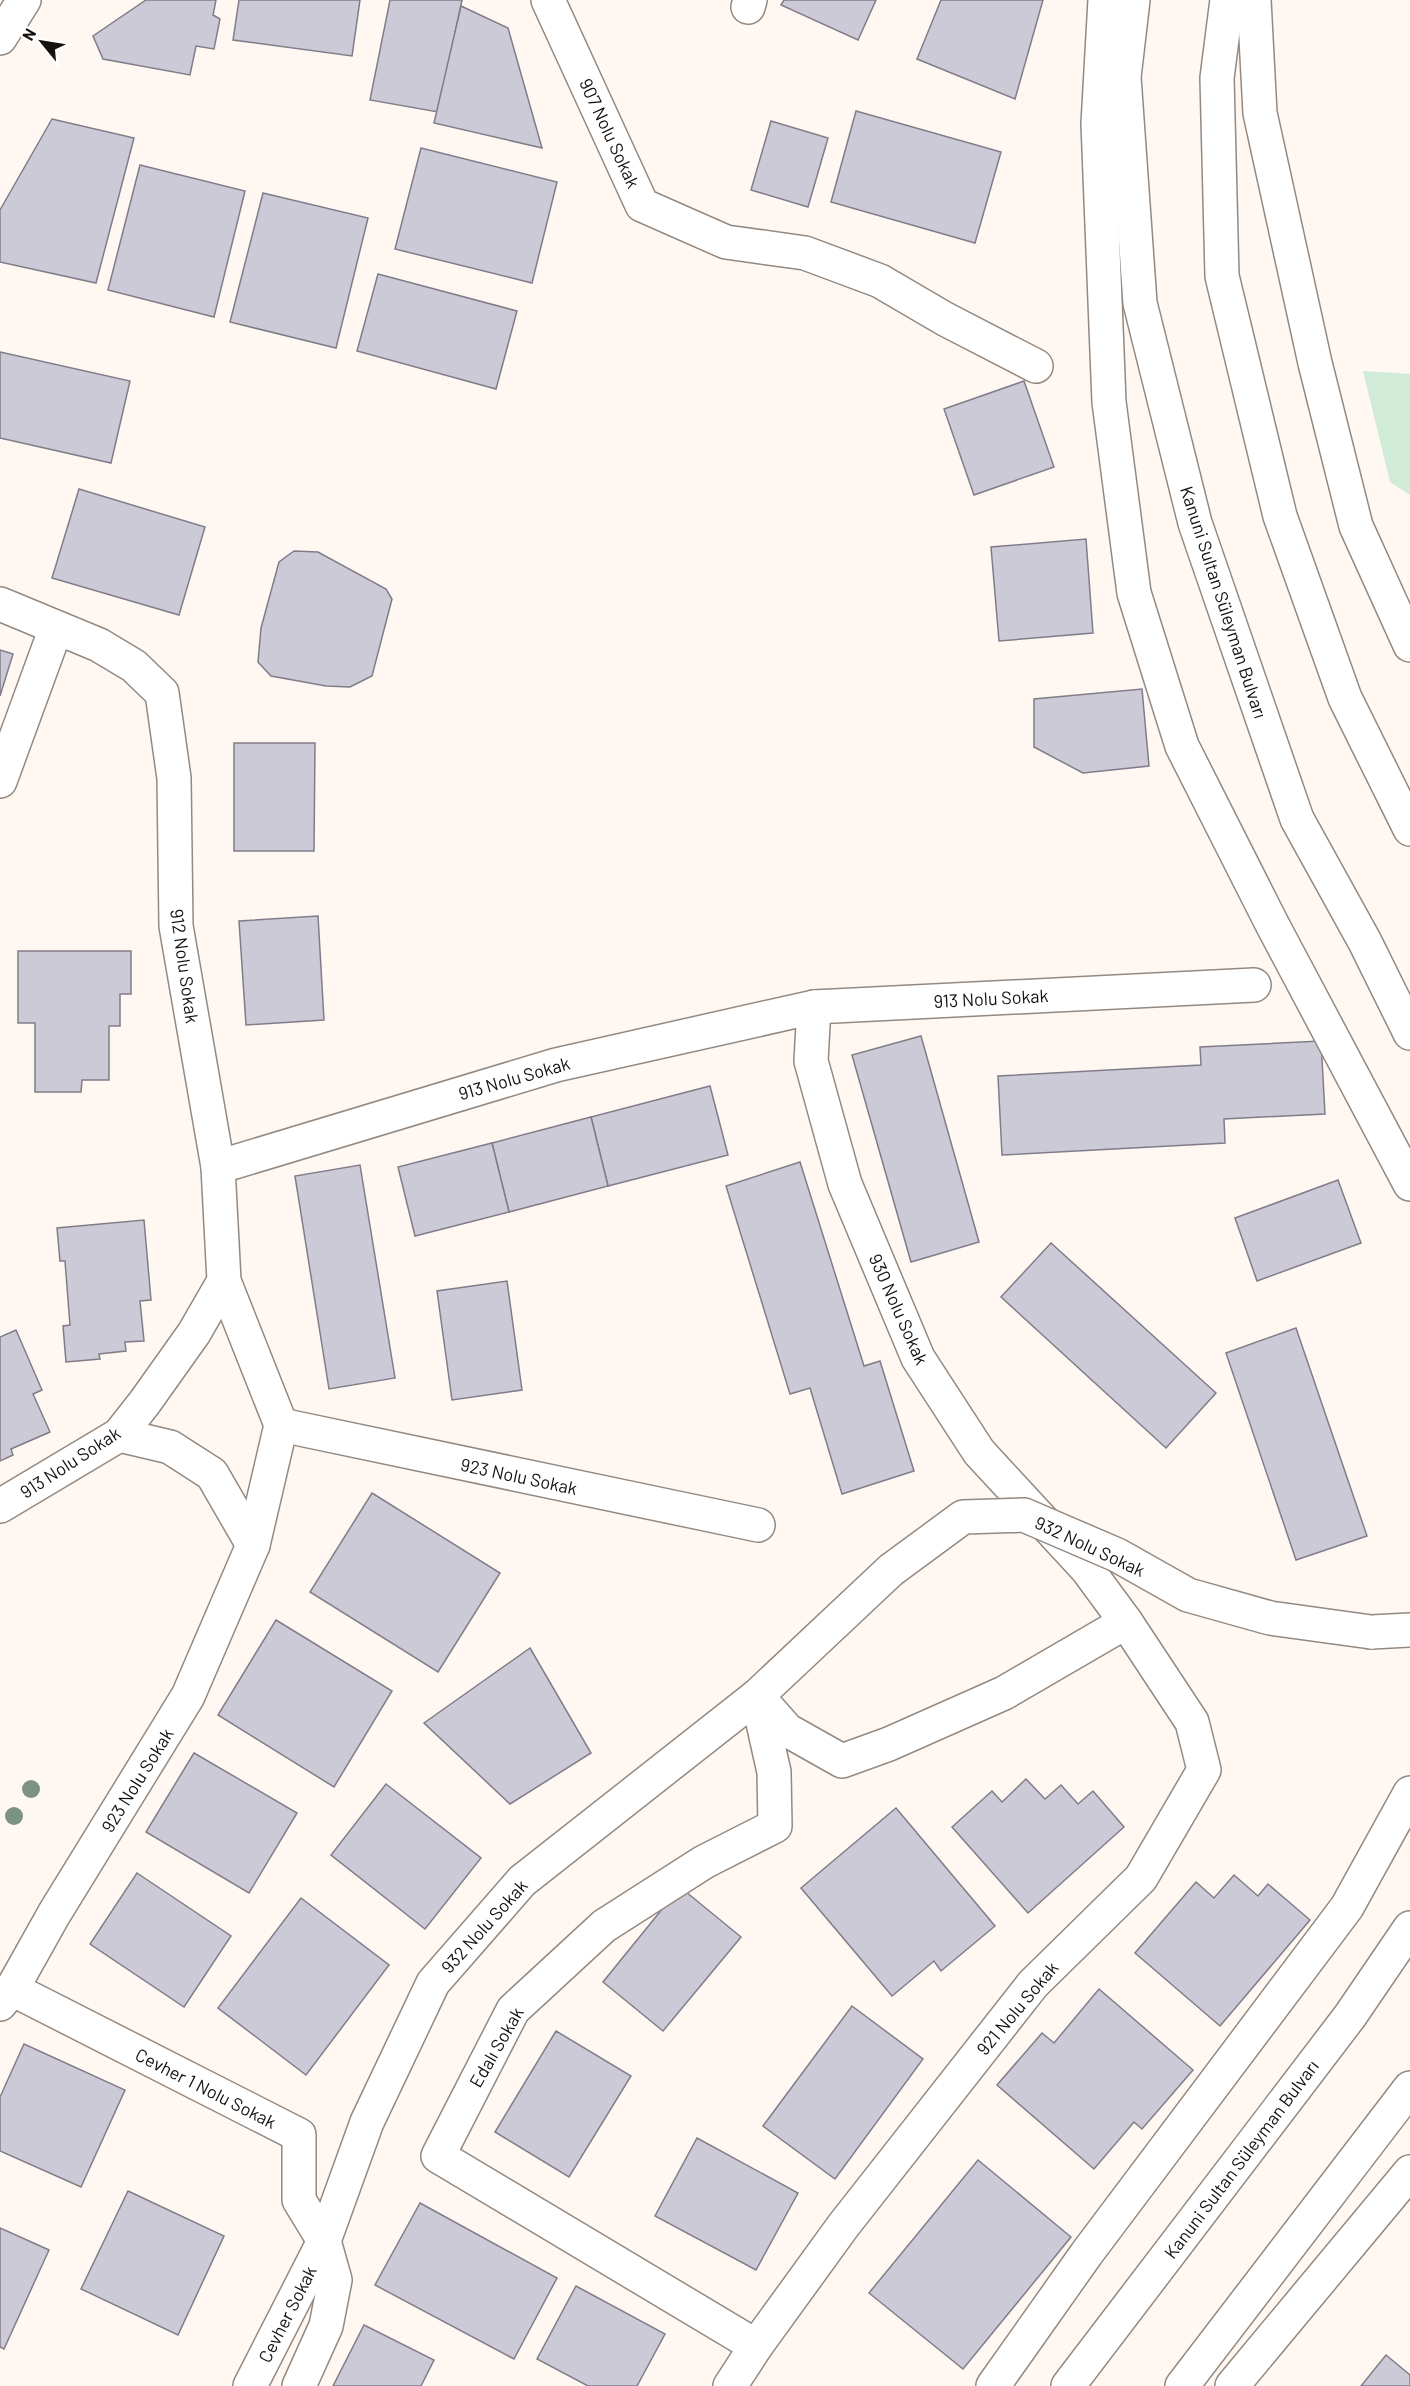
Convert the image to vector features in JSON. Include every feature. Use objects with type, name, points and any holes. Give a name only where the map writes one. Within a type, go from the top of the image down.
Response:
[{"type":"street","points":[[0,38],[24,0]]},
{"type":"street","name":"907 Nolu Sokak","points":[[548,0],[642,205],[726,242],[805,253],[880,281],[945,319],[1036,366]]},
{"type":"street","points":[[1105,0],[1098,124],[1109,390],[1134,593],[1182,746],[1272,924],[1410,1184]]},
{"type":"street","name":"Kanuni Sultan Süleyman Bulvarı","points":[[1133,0],[1124,76],[1140,303],[1195,523],[1297,819],[1365,942],[1410,1033]]},
{"type":"street","points":[[1227,0],[1216,78],[1222,276],[1280,516],[1345,698],[1410,829]]},
{"type":"street","points":[[1254,0],[1260,113],[1315,363],[1356,526],[1410,645]]},
{"type":"street","points":[[0,604],[56,628],[0,782]]},
{"type":"street","name":"912 Nolu Sokak","points":[[56,628],[99,645],[125,660],[162,693],[174,778],[176,926],[218,1167]]},
{"type":"street","name":"913 Nolu Sokak","points":[[218,1167],[556,1065],[814,1007],[1254,985]]},
{"type":"street","name":"930 Nolu Sokak","points":[[814,1007],[811,1060],[845,1184],[918,1358],[979,1452],[1088,1569],[1126,1622]]},
{"type":"street","points":[[218,1167],[224,1281],[281,1425]]},
{"type":"street","name":"913 Nolu Sokak","points":[[0,1506],[118,1434],[146,1402],[194,1333],[224,1281]]},
{"type":"street","name":"923 Nolu Sokak","points":[[6,1996],[188,1696],[253,1545],[281,1425],[758,1525]]},
{"type":"street","points":[[118,1434],[170,1447],[212,1474],[253,1545]]},
{"type":"street","name":"932 Nolu Sokak","points":[[324,2241],[367,2122],[433,1983],[522,1881],[757,1696],[891,1570],[963,1517],[1024,1515],[1117,1556],[1188,1595],[1270,1618],[1371,1632],[1410,1630]]},
{"type":"street","points":[[757,1696],[787,1730],[842,1761],[889,1744],[1004,1693],[1126,1622]]},
{"type":"street","name":"921 Nolu Sokak","points":[[730,2386],[756,2346],[843,2226],[1033,1984],[1141,1878],[1204,1770],[1192,1722],[1126,1622]]},
{"type":"street","name":"Edalı Sokak","points":[[756,2346],[438,2156],[513,2010],[604,1926],[704,1862],[775,1826],[774,1772],[757,1696]]},
{"type":"street","points":[[993,2386],[1087,2253],[1347,1907],[1410,1793]]},
{"type":"street","name":"Kanuni Sultan Süleyman Bulvarı","points":[[1068,2386],[1350,2016],[1410,1928]]},
{"type":"street","name":"Cevher 1 Nolu Sokak","points":[[6,1996],[298,2135],[299,2200],[324,2241]]},
{"type":"street","points":[[1182,2386],[1410,2088]]},
{"type":"street","points":[[1232,2386],[1410,2172]]},
{"type":"street","points":[[299,2386],[326,2326],[334,2280],[324,2241]]},
{"type":"street","name":"Cevher Sokak","points":[[250,2386],[324,2241]]},
{"type":"green space","points":[[1363,371],[1410,374],[1410,495],[1390,482]]},
{"type":"building","points":[[146,0],[216,0],[213,15],[220,19],[214,49],[196,46],[190,75],[103,59],[93,36]]},
{"type":"building","points":[[239,0],[360,0],[352,56],[233,40]]},
{"type":"building","points":[[390,0],[462,0],[438,112],[370,100]]},
{"type":"building","points":[[784,0],[876,0],[858,40],[781,5]]},
{"type":"building","points":[[941,0],[1043,0],[1015,99],[917,59]]},
{"type":"building","points":[[461,6],[508,28],[542,148],[434,123]]},
{"type":"building","points":[[856,111],[1001,152],[975,243],[831,202]]},
{"type":"building","points":[[52,119],[134,138],[96,283],[0,262],[0,210]]},
{"type":"building","points":[[771,121],[828,138],[808,207],[751,190]]},
{"type":"building","points":[[421,148],[557,182],[532,283],[395,249]]},
{"type":"building","points":[[140,165],[245,191],[214,317],[108,290]]},
{"type":"building","points":[[263,193],[368,218],[336,348],[230,322]]},
{"type":"building","points":[[378,274],[517,311],[496,389],[357,351]]},
{"type":"building","points":[[0,352],[130,381],[111,463],[0,438]]},
{"type":"building","points":[[1024,381],[1054,467],[974,495],[944,409]]},
{"type":"building","points":[[79,489],[205,527],[179,615],[52,578]]},
{"type":"building","points":[[1086,539],[1093,633],[999,641],[991,547]]},
{"type":"building","points":[[294,551],[318,552],[386,589],[392,599],[372,676],[350,687],[326,686],[271,676],[258,662],[261,628],[279,562]]},
{"type":"building","points":[[0,650],[13,654],[0,696]]},
{"type":"building","points":[[1142,689],[1149,766],[1083,773],[1034,747],[1034,699]]},
{"type":"building","points":[[234,743],[315,743],[314,851],[234,851]]},
{"type":"building","points":[[318,916],[324,1020],[246,1025],[239,921]]},
{"type":"building","points":[[18,951],[131,951],[131,994],[120,994],[120,1026],[109,1026],[109,1080],[82,1080],[81,1092],[35,1092],[35,1023],[18,1023]]},
{"type":"building","points":[[921,1036],[979,1242],[911,1262],[852,1055]]},
{"type":"building","points":[[1321,1041],[1325,1114],[1224,1119],[1225,1143],[1002,1155],[998,1076],[1201,1065],[1200,1047]]},
{"type":"building","points":[[710,1086],[728,1155],[608,1186],[591,1117]]},
{"type":"building","points":[[591,1117],[608,1186],[509,1212],[492,1143]]},
{"type":"building","points":[[492,1143],[509,1212],[415,1236],[398,1167]]},
{"type":"building","points":[[800,1162],[864,1366],[880,1361],[914,1471],[842,1494],[810,1388],[790,1394],[726,1186]]},
{"type":"building","points":[[360,1165],[395,1378],[329,1389],[295,1176]]},
{"type":"building","points":[[1338,1180],[1361,1243],[1257,1281],[1235,1218]]},
{"type":"building","points":[[144,1220],[151,1300],[140,1301],[144,1341],[125,1342],[126,1351],[99,1354],[100,1359],[66,1362],[63,1326],[70,1325],[65,1261],[60,1261],[57,1228]]},
{"type":"building","points":[[1051,1243],[1216,1393],[1166,1448],[1001,1297]]},
{"type":"building","points":[[507,1281],[522,1390],[452,1400],[437,1291]]},
{"type":"building","points":[[1296,1328],[1367,1536],[1296,1560],[1226,1353]]},
{"type":"building","points":[[16,1330],[42,1390],[33,1394],[50,1432],[11,1449],[13,1455],[0,1461],[0,1337]]},
{"type":"building","points":[[372,1493],[500,1573],[438,1672],[310,1592]]},
{"type":"building","points":[[276,1620],[392,1691],[334,1787],[218,1715]]},
{"type":"building","points":[[530,1648],[591,1753],[510,1804],[424,1723]]},
{"type":"building","points":[[194,1753],[297,1813],[249,1893],[146,1832]]},
{"type":"building","points":[[1026,1779],[1045,1799],[1061,1785],[1078,1804],[1093,1791],[1124,1827],[1028,1913],[952,1827],[992,1791],[1002,1802]]},
{"type":"building","points":[[386,1784],[481,1858],[425,1929],[331,1855]]},
{"type":"building","points":[[896,1808],[995,1926],[941,1971],[934,1961],[892,1996],[801,1888]]},
{"type":"building","points":[[137,1873],[231,1936],[184,2007],[90,1944]]},
{"type":"building","points":[[1234,1875],[1258,1896],[1268,1884],[1310,1920],[1220,2026],[1135,1953],[1196,1882],[1214,1898]]},
{"type":"building","points":[[680,1887],[741,1937],[663,2031],[603,1982]]},
{"type":"building","points":[[301,1898],[389,1965],[306,2075],[218,2008]]},
{"type":"building","points":[[1099,1989],[1193,2070],[1142,2129],[1134,2122],[1094,2169],[997,2085],[1042,2033],[1054,2043]]},
{"type":"building","points":[[852,2006],[923,2059],[835,2179],[763,2126]]},
{"type":"building","points":[[556,2031],[631,2076],[569,2177],[495,2132]]},
{"type":"building","points":[[24,2044],[125,2090],[81,2187],[0,2151],[0,2097]]},
{"type":"building","points":[[697,2138],[798,2193],[756,2270],[655,2216]]},
{"type":"building","points":[[978,2160],[1071,2237],[963,2369],[869,2293]]},
{"type":"building","points":[[128,2191],[224,2236],[178,2335],[81,2289]]},
{"type":"building","points":[[420,2203],[557,2278],[514,2359],[375,2285]]},
{"type":"building","points":[[0,2228],[49,2250],[4,2349],[0,2347]]},
{"type":"building","points":[[576,2286],[665,2334],[637,2386],[588,2386],[537,2359]]},
{"type":"building","points":[[364,2325],[434,2360],[421,2386],[333,2386]]},
{"type":"building","points":[[1386,2355],[1410,2375],[1410,2386],[1361,2386]]}]
